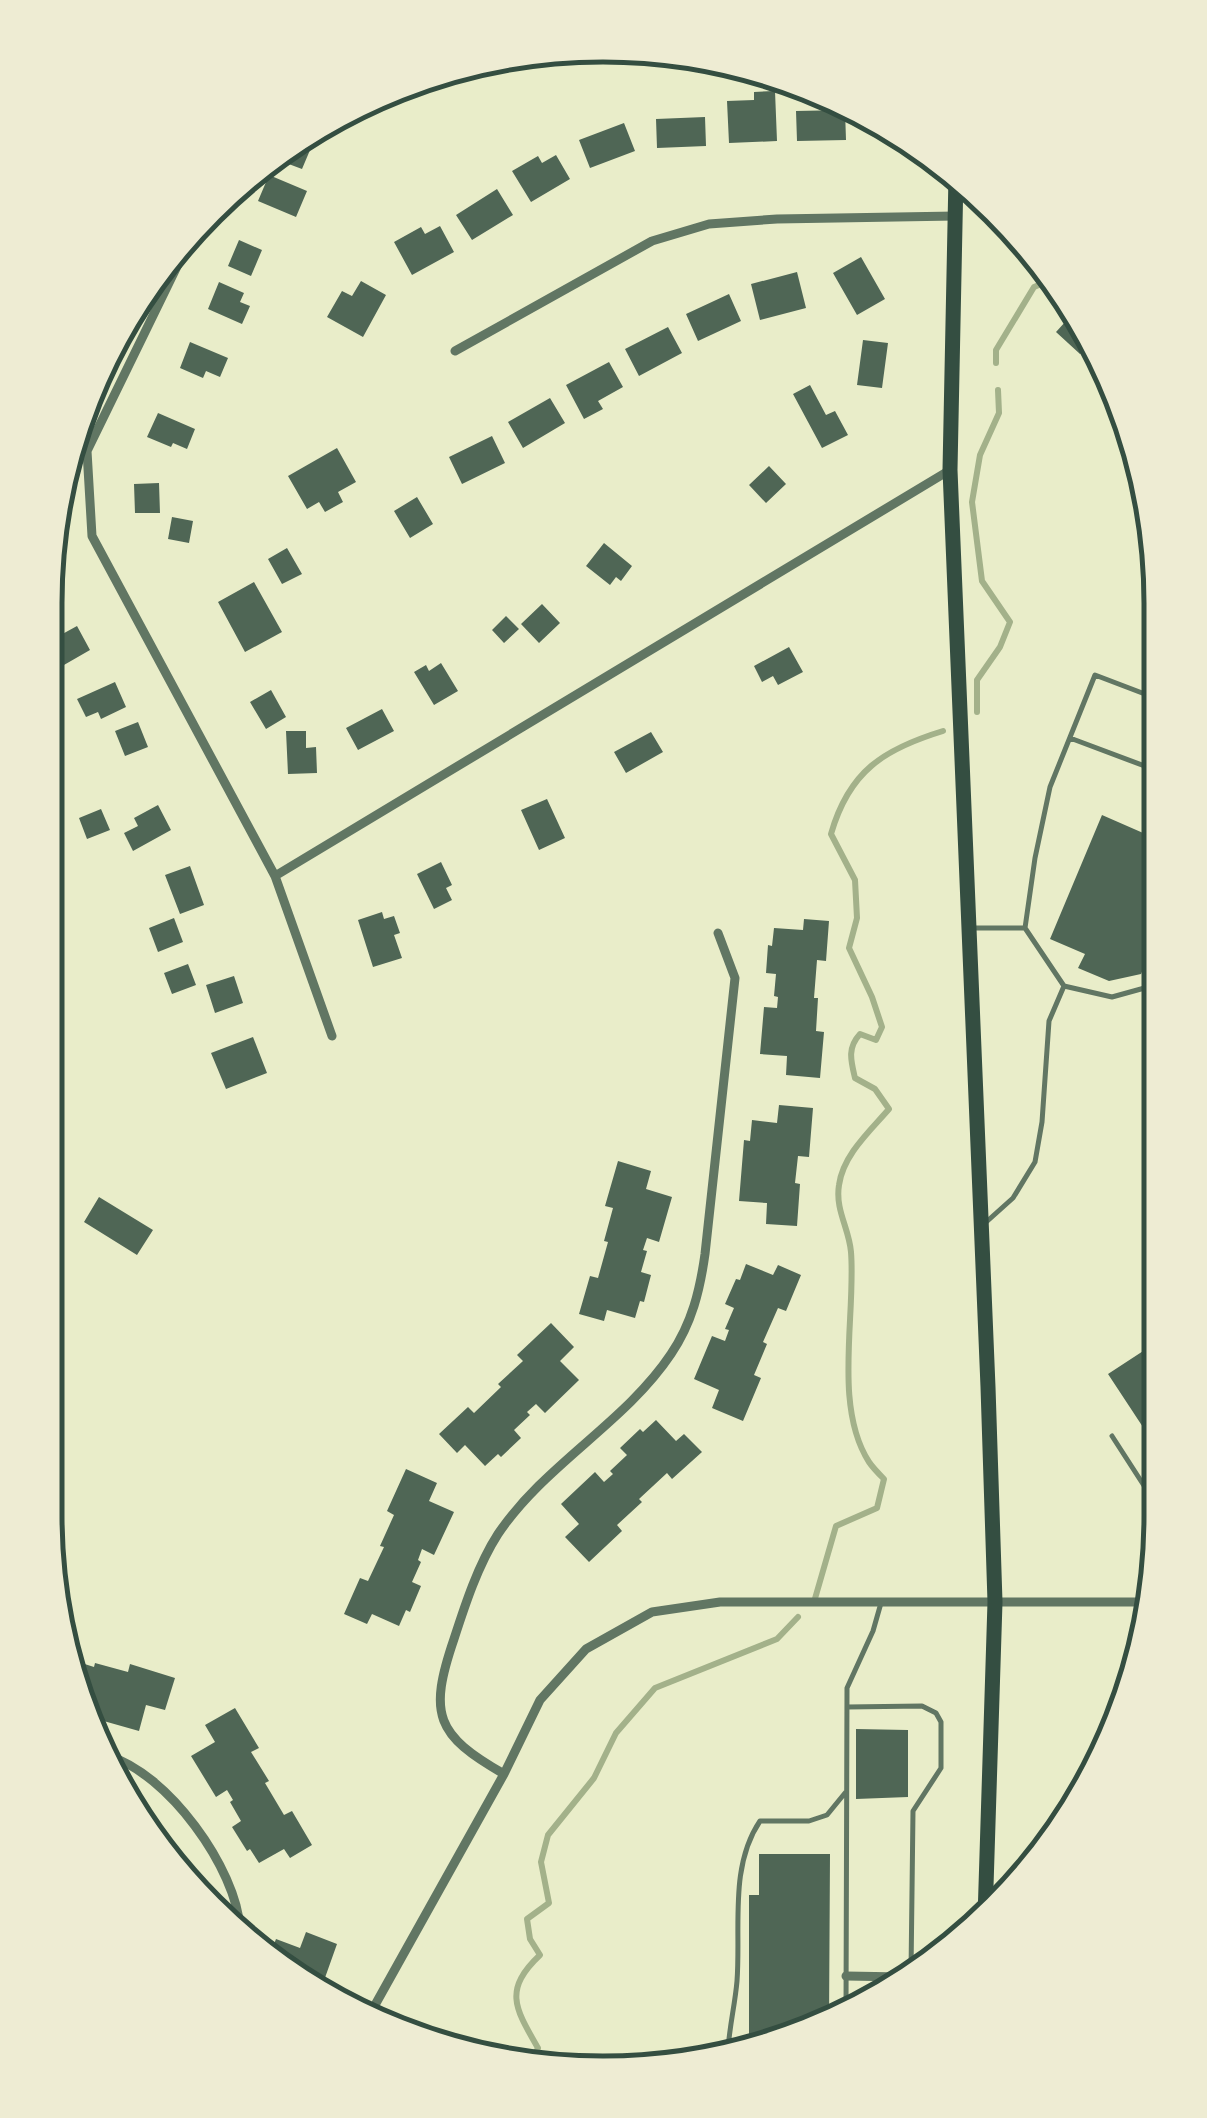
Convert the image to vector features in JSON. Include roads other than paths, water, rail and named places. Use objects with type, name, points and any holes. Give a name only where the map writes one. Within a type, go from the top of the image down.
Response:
[{"type":"main road","points":[[956,194],[950,470],[995,1602],[988,1894]]},
{"type":"street","points":[[455,350],[652,242],[709,224],[956,216]]},
{"type":"street","points":[[172,277],[88,451],[92,536],[275,876],[332,1036]]},
{"type":"street","points":[[275,876],[950,470]]},
{"type":"street","points":[[504,1774],[454,1739],[442,1718],[440,1691],[446,1664],[487,1554],[498,1535],[547,1477],[649,1383],[687,1327],[700,1291],[736,978],[718,932]]},
{"type":"street","points":[[375,2005],[504,1774],[540,1700],[586,1650],[652,1612],[720,1602],[1137,1602]]},
{"type":"street","points":[[121,1760],[166,1790],[200,1834],[229,1885],[239,1914]]},
{"type":"street","points":[[846,1976],[884,1977]]},
{"type":"lane","points":[[1144,694],[1094,675],[1050,787],[1034,858],[1025,928],[1064,986],[1112,996],[1144,988]]},
{"type":"lane","points":[[1070,738],[1144,766]]},
{"type":"lane","points":[[969,928],[1025,928]]},
{"type":"lane","points":[[982,1226],[1012,1198],[1034,1162],[1042,1122],[1050,1021],[1064,986]]},
{"type":"lane","points":[[1112,1436],[1144,1486]]},
{"type":"lane","points":[[846,1998],[846,1688],[881,1604]]},
{"type":"lane","points":[[846,1707],[922,1706],[936,1713],[942,1722],[942,1768],[913,1811],[911,1959]]},
{"type":"lane","points":[[729,2040],[737,1981],[740,1888],[749,1837],[760,1821],[810,1821],[828,1815],[846,1790]]},
{"type":"waterway","points":[[996,363],[996,350],[1034,287],[1040,284]]},
{"type":"waterway","points":[[977,712],[977,680],[1000,647],[1010,622],[982,581],[972,502],[980,455],[999,413],[998,390]]},
{"type":"waterway","points":[[814,1602],[836,1526],[877,1508],[884,1479],[869,1462],[852,1414],[848,1360],[851,1252],[838,1194],[852,1154],[889,1109],[875,1089],[855,1078],[852,1066],[856,1039],[860,1034],[876,1040],[882,1027],[849,948],[857,918],[855,880],[831,834],[848,794],[872,766],[903,746],[943,731]]},
{"type":"waterway","points":[[536,2051],[516,2000],[521,1979],[540,1955],[530,1939],[527,1919],[549,1903],[541,1862],[548,1835],[594,1778],[616,1733],[655,1688],[777,1639],[798,1617]]}]
